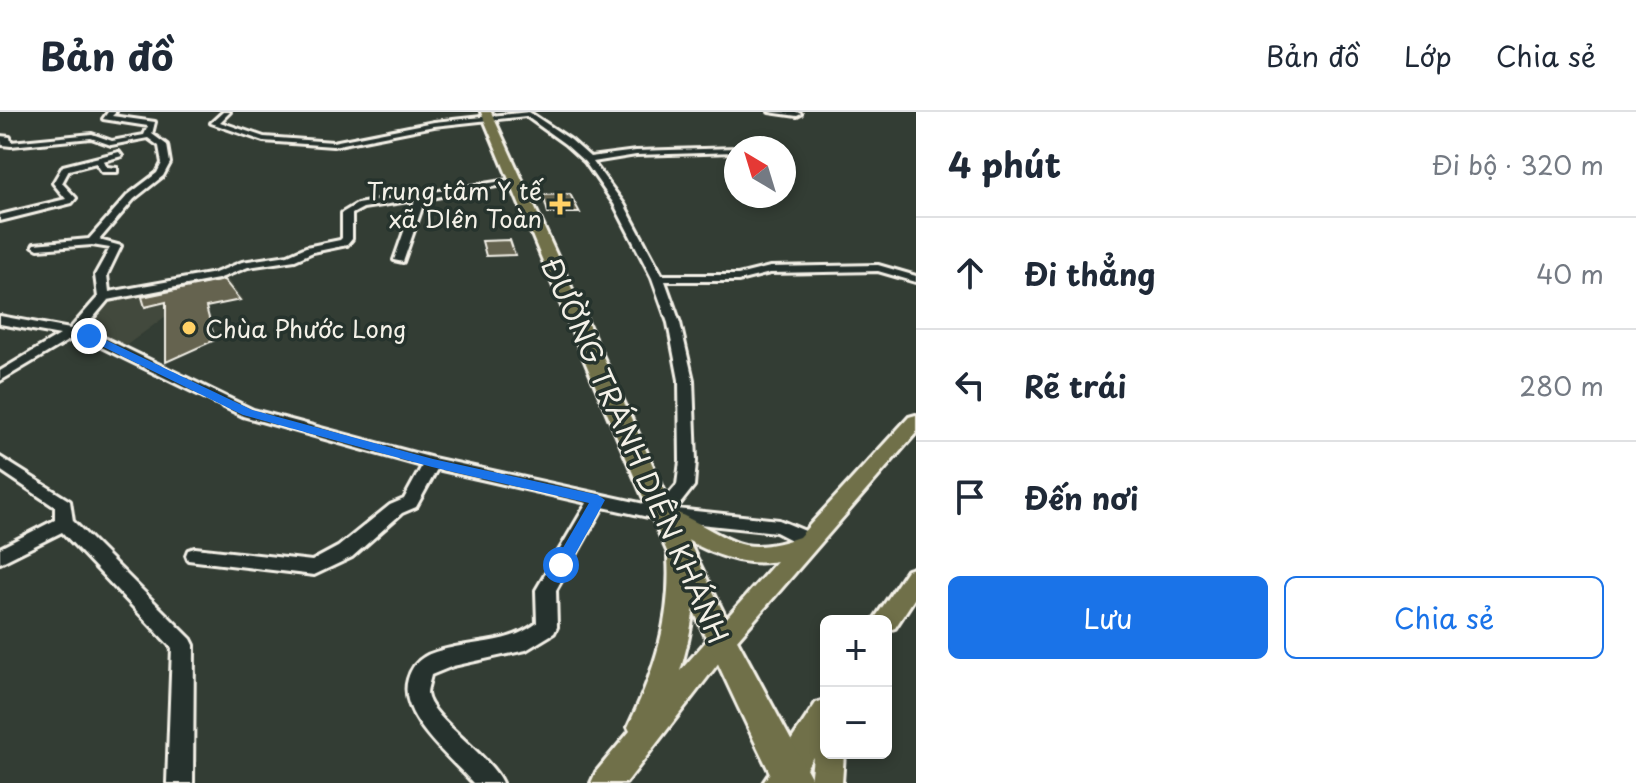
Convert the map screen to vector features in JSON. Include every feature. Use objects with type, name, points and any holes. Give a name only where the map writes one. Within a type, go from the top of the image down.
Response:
[{"type":"highway","name":"ĐƯỜNG TRÁNH DIÊN KHÁNH","points":[[487,115],[662,514],[788,778]]},
{"type":"main road","points":[[607,783],[721,640],[916,421]]},
{"type":"main road","points":[[662,514],[706,542],[747,555],[777,555],[810,541]]},
{"type":"main road","points":[[628,758],[660,687],[678,629],[682,574],[678,545]]},
{"type":"main road","points":[[890,615],[916,576]]},
{"type":"main road","points":[[788,778],[820,722]]},
{"type":"main road","points":[[826,783],[828,759]]},
{"type":"street","points":[[113,112],[106,117],[152,124],[149,136]]},
{"type":"street","points":[[227,112],[215,123],[263,139],[305,144],[333,144],[487,115],[526,113],[588,160],[619,204],[658,278],[674,323],[684,366],[688,461],[685,486],[662,514]]},
{"type":"street","points":[[772,112],[797,114]]},
{"type":"street","points":[[0,138],[7,139],[7,144],[17,144],[92,136],[111,143],[149,136],[163,145],[165,166],[160,174],[126,203],[92,242]]},
{"type":"street","points":[[588,160],[636,153],[724,150]]},
{"type":"street","points":[[0,218],[69,201],[71,198],[57,183],[70,166],[119,154]]},
{"type":"street","points":[[97,159],[105,170],[114,170]]},
{"type":"street","points":[[0,377],[74,332],[104,297],[218,276],[246,264],[291,258],[310,249],[339,245],[346,241],[347,213],[354,208],[515,182]]},
{"type":"street","points":[[399,260],[421,197]]},
{"type":"street","points":[[38,246],[92,242],[116,246],[101,275],[104,297]]},
{"type":"street","points":[[658,278],[738,278],[770,270],[878,268],[903,278],[916,279]]},
{"type":"street","points":[[0,320],[74,332],[248,413],[432,463],[662,514],[779,526],[810,541]]},
{"type":"street","points":[[0,462],[64,505],[64,523],[183,645],[180,783]]},
{"type":"street","points":[[195,555],[314,568],[345,552],[396,509],[410,503],[432,463]]},
{"type":"street","points":[[489,783],[475,763],[423,712],[416,695],[422,669],[439,659],[505,649],[537,637],[547,627],[546,590],[598,500]]},
{"type":"street","points":[[0,556],[64,523]]},
{"type":"shaded area","points":[[225,276],[243,300],[166,316],[120,350],[82,330],[109,298]]},
{"type":"building","name":"Trung tâm Y tế xã DIên Toàn","points":[[570,194],[580,213],[548,213],[543,195]]},
{"type":"building","points":[[510,240],[515,255],[486,256],[482,241]]},
{"type":"building","points":[[224,280],[240,300],[206,307],[215,340],[166,362],[166,302],[145,307],[142,297]]},
{"type":"place","name":"Trung tâm Y tế xã DIên Toàn","points":[[560,204]]},
{"type":"place","name":"Chùa Phước Long","points":[[189,328]]},
{"type":"route","points":[[89,336],[248,413],[432,463],[598,500],[561,565]]}]
